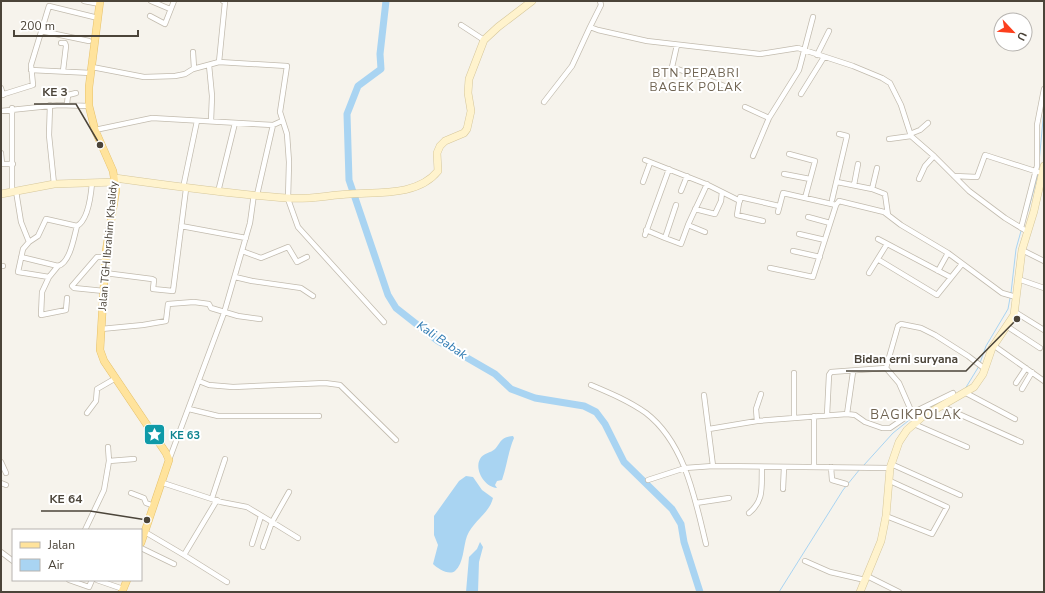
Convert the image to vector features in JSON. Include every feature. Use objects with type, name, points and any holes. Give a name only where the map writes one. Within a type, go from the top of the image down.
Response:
[{"type":"main road","name":"Jalan TGH Ibrahim Khalidy","points":[[100,3],[91,70],[89,106],[95,130],[115,180],[115,200],[106,257],[101,329],[101,354],[166,453],[169,460]]},
{"type":"main road","points":[[142,540],[163,483],[169,460]]},
{"type":"main road","points":[[123,591],[127,581]]},
{"type":"street","points":[[84,1],[100,3]]},
{"type":"street","points":[[150,1],[170,9]]},
{"type":"street","points":[[150,16],[165,24],[174,1]]},
{"type":"street","points":[[219,62],[224,25],[225,2],[223,1]]},
{"type":"street","points":[[10,192],[54,184],[92,183],[115,180],[218,192],[255,194],[288,199],[339,194],[386,193],[422,183],[438,172],[438,149],[445,141],[464,133],[468,126],[470,111],[468,93],[469,78],[484,40],[498,27],[532,1]]},
{"type":"street","points":[[544,102],[572,66],[602,5],[600,1]]},
{"type":"street","points":[[1,88],[2,95],[33,85],[31,70],[40,31],[50,6],[98,18]]},
{"type":"street","points":[[753,156],[769,118],[795,78],[805,50],[813,16]]},
{"type":"street","points":[[461,25],[484,40]]},
{"type":"street","points":[[590,27],[628,37],[764,54],[793,48],[805,50],[853,66],[887,80],[901,105],[911,135],[976,197],[1024,230]]},
{"type":"street","points":[[40,31],[89,41]]},
{"type":"street","points":[[817,55],[829,31]]},
{"type":"street","points":[[61,43],[65,43],[66,46],[63,71]]},
{"type":"street","points":[[677,44],[672,67],[733,89]]},
{"type":"street","points":[[193,52],[194,68]]},
{"type":"street","points":[[801,94],[824,57]]},
{"type":"street","points":[[31,70],[91,70],[144,77],[175,76],[185,74],[194,68],[219,62],[286,66],[280,106],[287,141],[288,199],[300,230],[384,322]]},
{"type":"street","points":[[210,65],[212,96],[211,120]]},
{"type":"street","points":[[709,429],[757,421],[847,414],[855,415],[875,425],[887,428],[941,406],[966,392],[978,383],[983,368],[994,345],[1008,327],[1015,312],[1024,230],[1041,171],[1037,126],[1044,89]]},
{"type":"street","points":[[67,104],[68,95],[76,93]]},
{"type":"street","points":[[1,111],[12,108],[67,104],[89,106]]},
{"type":"street","points":[[50,105],[49,135],[54,184]]},
{"type":"street","points":[[745,107],[769,118]]},
{"type":"street","points":[[12,108],[13,164],[10,192],[29,242]]},
{"type":"street","points":[[95,130],[152,118],[197,121],[211,120],[273,125],[282,121]]},
{"type":"street","points":[[105,273],[152,279],[154,280],[153,289],[173,291],[184,188],[197,121]]},
{"type":"street","points":[[218,192],[235,123]]},
{"type":"street","points":[[889,138],[911,135],[928,123]]},
{"type":"street","points":[[169,460],[224,313],[246,238],[255,194],[273,125]]},
{"type":"street","points":[[832,200],[848,136],[839,134]]},
{"type":"street","points":[[1,153],[2,164],[13,164]]},
{"type":"street","points":[[789,154],[815,162],[805,198]]},
{"type":"street","points":[[954,176],[977,177],[985,155],[1041,171]]},
{"type":"street","points":[[919,179],[925,166],[934,156]]},
{"type":"street","points":[[645,160],[707,184],[740,201]]},
{"type":"street","points":[[643,182],[650,162]]},
{"type":"street","points":[[854,185],[858,164]]},
{"type":"street","points":[[872,189],[877,168]]},
{"type":"street","points":[[669,169],[645,233],[681,244],[707,184]]},
{"type":"street","points":[[784,174],[810,180]]},
{"type":"street","points":[[681,191],[687,176]]},
{"type":"street","points":[[836,182],[872,189],[885,194],[888,215]]},
{"type":"street","points":[[67,298],[66,310],[41,315],[42,292],[49,277],[58,266],[62,265],[66,259],[77,226],[80,223],[90,202],[92,183]]},
{"type":"street","points":[[695,209],[715,214],[721,201],[722,192]]},
{"type":"street","points":[[778,212],[783,193],[836,205]]},
{"type":"street","points":[[763,221],[737,215],[740,197],[779,206]]},
{"type":"street","points":[[770,268],[814,277],[830,223],[836,205],[839,201],[878,210],[888,215],[948,253],[1002,293],[1016,297]]},
{"type":"street","points":[[665,238],[676,205]]},
{"type":"street","points":[[808,217],[830,223]]},
{"type":"street","points":[[49,277],[18,272],[24,247],[38,236],[46,219],[77,226]]},
{"type":"street","points":[[688,225],[705,232]]},
{"type":"street","points":[[181,226],[246,238]]},
{"type":"street","points":[[799,234],[825,240]]},
{"type":"street","points":[[878,239],[950,278]]},
{"type":"street","points":[[869,273],[879,260],[887,244]]},
{"type":"street","points":[[242,251],[261,258],[288,247],[297,262],[307,257]]},
{"type":"street","points":[[1022,250],[1044,261]]},
{"type":"street","points":[[793,251],[820,257]]},
{"type":"street","points":[[938,271],[948,253]]},
{"type":"street","points":[[21,257],[58,266]]},
{"type":"street","points":[[104,291],[74,288],[72,286],[97,257],[106,257]]},
{"type":"street","points":[[879,260],[937,295],[962,264]]},
{"type":"street","points":[[235,277],[256,282],[302,288],[313,296]]},
{"type":"street","points":[[1018,279],[1044,288]]},
{"type":"street","points":[[101,329],[143,326],[166,321],[168,304],[179,302],[209,304],[211,308],[224,313],[260,319]]},
{"type":"street","points":[[1015,312],[1044,330]]},
{"type":"street","points":[[886,368],[898,326],[901,324],[921,328],[934,334],[983,368]]},
{"type":"street","points":[[1008,327],[1040,348]]},
{"type":"street","points":[[994,345],[1044,381]]},
{"type":"street","points":[[827,416],[830,373],[833,371],[853,372],[886,368]]},
{"type":"street","points":[[886,368],[899,383],[914,418],[967,447]]},
{"type":"street","points":[[1016,383],[1026,368]]},
{"type":"street","points":[[847,414],[853,372]]},
{"type":"street","points":[[1022,389],[1032,372]]},
{"type":"street","points":[[794,373],[794,417]]},
{"type":"street","points":[[87,413],[96,401],[97,389],[116,378]]},
{"type":"street","points":[[199,380],[209,385],[233,386],[325,383],[340,385],[396,440]]},
{"type":"street","points":[[591,385],[617,396],[650,417],[664,432],[685,468],[696,503],[706,544]]},
{"type":"street","points":[[966,392],[1015,419]]},
{"type":"street","points":[[860,592],[881,541],[886,516],[890,466],[899,442],[914,418],[953,393]]},
{"type":"street","points":[[757,421],[756,409],[760,394]]},
{"type":"street","points":[[704,395],[714,466]]},
{"type":"street","points":[[941,406],[1021,442]]},
{"type":"street","points":[[188,410],[218,416],[319,416]]},
{"type":"street","points":[[814,416],[814,467]]},
{"type":"street","points":[[85,529],[104,490],[109,461],[108,447]]},
{"type":"street","points":[[109,461],[134,459]]},
{"type":"street","points":[[212,498],[225,459]]},
{"type":"street","points":[[1,462],[6,473]]},
{"type":"street","points":[[648,480],[685,468],[714,466],[890,466],[960,495]]},
{"type":"street","points":[[749,512],[756,507],[760,500],[762,467]]},
{"type":"street","points":[[783,489],[784,467]]},
{"type":"street","points":[[831,467],[832,480],[846,484]]},
{"type":"street","points":[[886,516],[932,534],[947,507],[890,481]]},
{"type":"street","points":[[163,483],[217,500],[247,507],[298,538]]},
{"type":"street","points":[[263,547],[272,522],[289,492]]},
{"type":"street","points":[[131,493],[144,498],[146,503],[154,506]]},
{"type":"street","points":[[696,503],[729,498]]},
{"type":"street","points":[[184,555],[217,500]]},
{"type":"street","points":[[252,544],[261,516]]},
{"type":"street","points":[[145,532],[227,582]]},
{"type":"street","points":[[142,548],[174,564]]},
{"type":"street","points":[[1,552],[12,560]]},
{"type":"street","points":[[805,561],[830,572],[866,578],[899,592]]},
{"type":"street","points":[[72,581],[89,587],[92,581]]},
{"type":"street","points":[[98,581],[123,591]]},
{"type":"water","points":[[513,436],[514,438],[502,480],[497,481],[495,485],[497,488],[488,485],[478,468],[480,459],[483,455],[495,449],[503,439]]},
{"type":"water","points":[[466,476],[473,477],[482,490],[493,498],[488,509],[473,526],[467,536],[462,559],[458,568],[450,573],[433,564],[438,545],[434,535],[434,516],[459,481]]},
{"type":"water","points":[[480,542],[483,547],[479,562],[478,592],[466,592],[469,557],[477,549]]},
{"type":"waterway","name":"Kali Babak","points":[[386,1],[380,54],[381,69],[358,86],[347,114],[349,180],[388,295],[396,308],[438,341],[495,374],[511,389],[535,398],[584,406],[596,412],[605,424],[624,462],[672,509],[681,524],[684,542],[700,592]]},
{"type":"waterway","points":[[1039,163],[1044,109]]},
{"type":"waterway","points":[[1028,211],[1038,174]]},
{"type":"waterway","points":[[1011,293],[1016,249],[1021,231]]},
{"type":"waterway","points":[[980,363],[986,346],[1008,309],[1010,298]]},
{"type":"waterway","points":[[965,389],[979,366]]},
{"type":"waterway","points":[[916,415],[943,401]]},
{"type":"waterway","points":[[864,465],[893,433],[913,417]]},
{"type":"waterway","points":[[779,592],[843,490],[860,469]]},
{"type":"place","name":"KE 3","points":[[100,145]]},
{"type":"place","name":"Bidan erni suryana","points":[[1017,319]]},
{"type":"place","name":"KE 63","points":[[154,435]]},
{"type":"place","name":"KE 64","points":[[147,520]]},
{"type":"district","name":"BTN PEPABRI BAGEK POLAK","points":[[696,80]]},
{"type":"district","name":"BAGIKPOLAK","points":[[916,415]]}]
